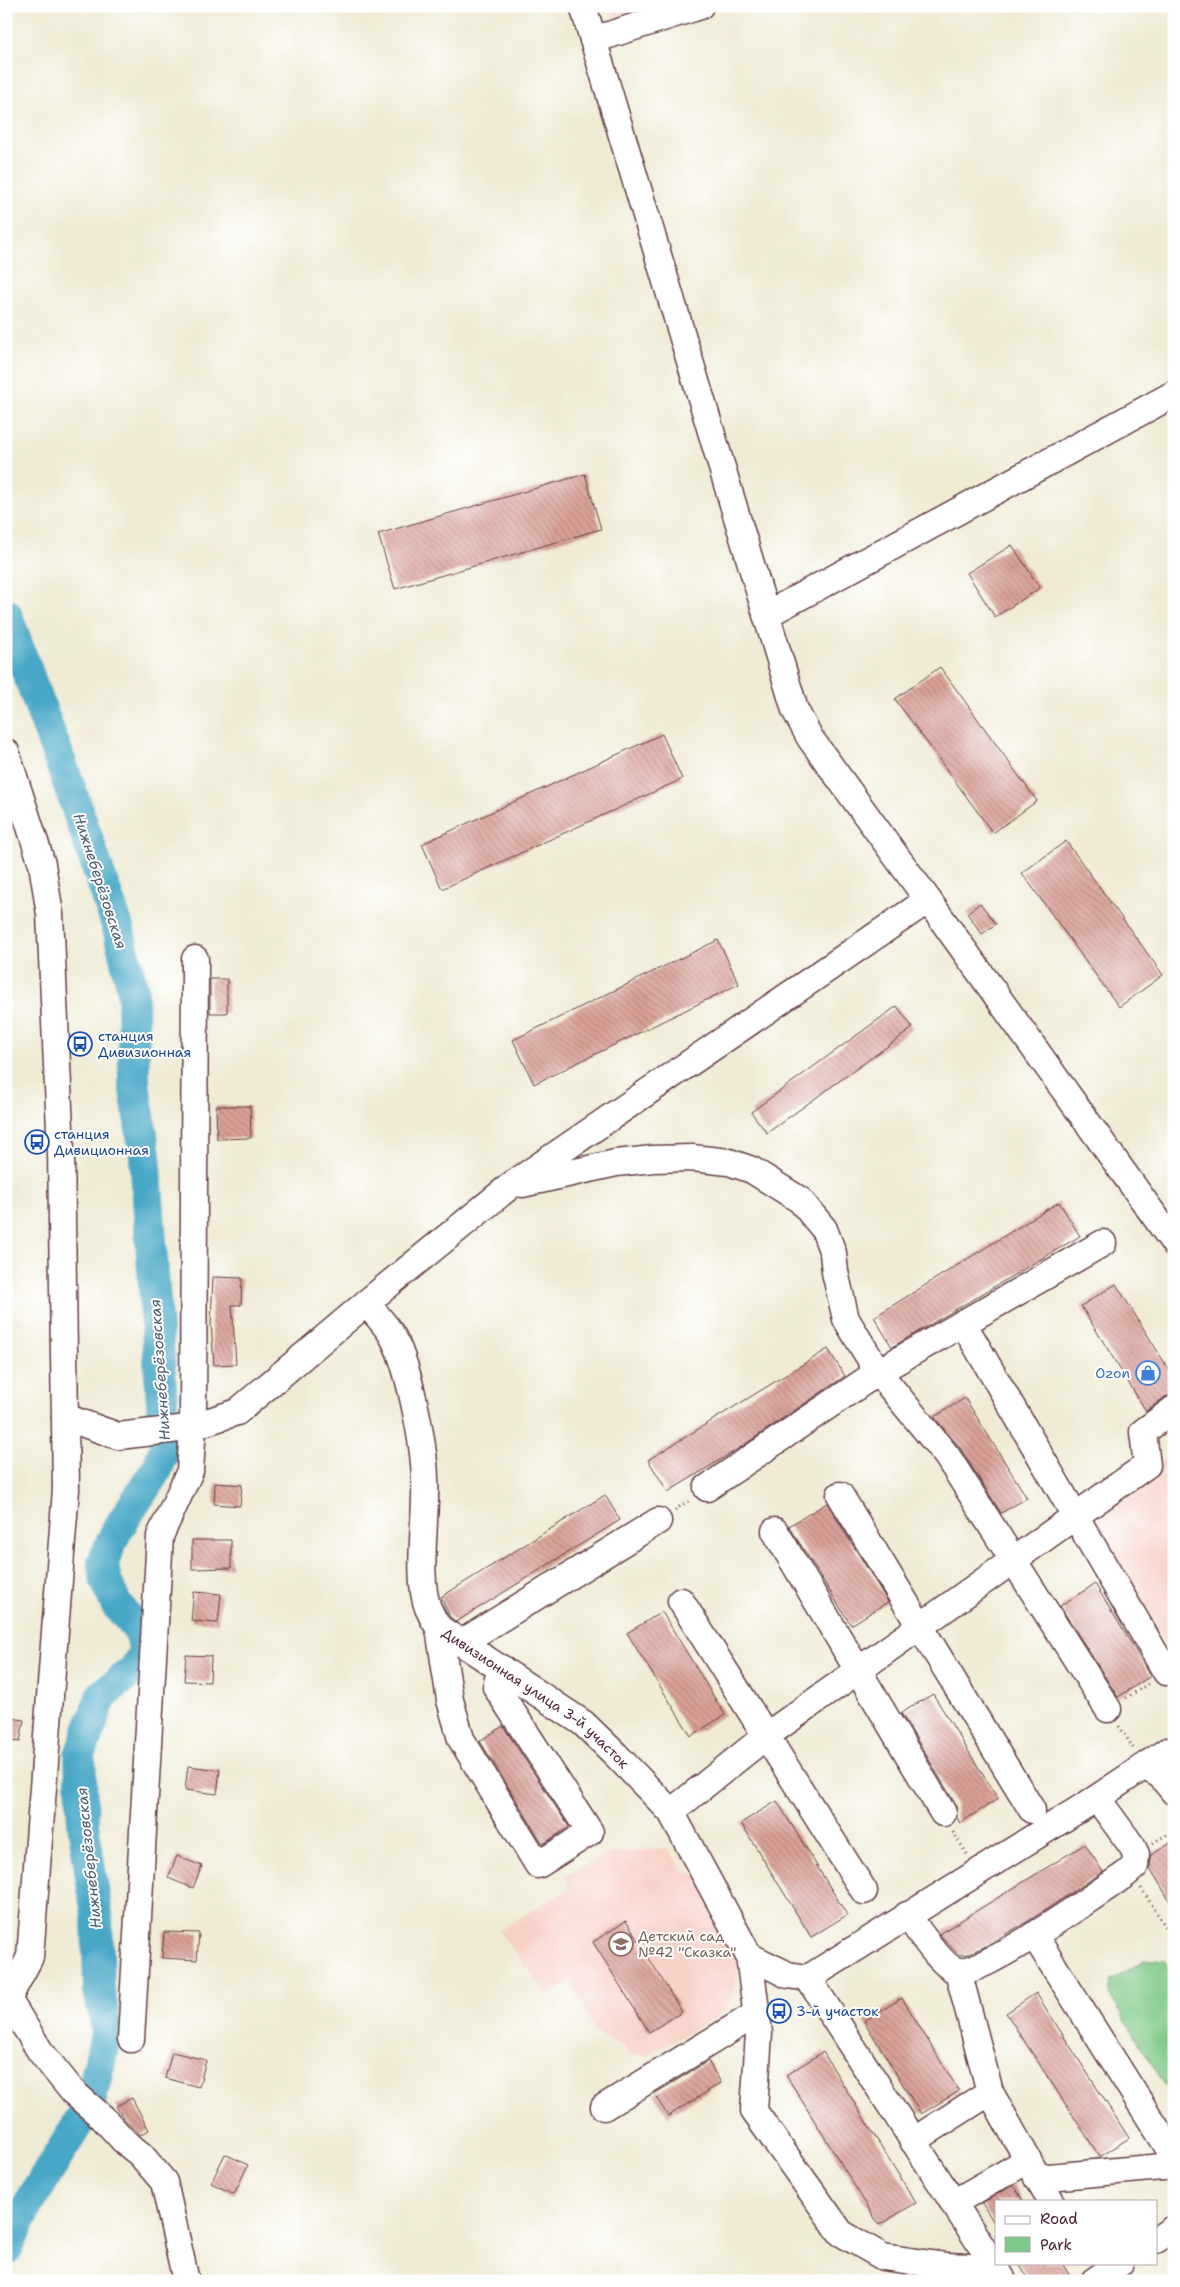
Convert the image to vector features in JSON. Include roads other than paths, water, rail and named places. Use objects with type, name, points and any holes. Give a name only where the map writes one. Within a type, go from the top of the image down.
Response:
[{"type":"street","points":[[584,6],[795,710],[810,738],[1174,1243]]},
{"type":"street","points":[[593,40],[700,6]]},
{"type":"street","points":[[766,615],[1174,394]]},
{"type":"street","points":[[6,752],[42,864],[50,914],[61,1151],[66,1489],[30,1957],[7,2001],[40,2051],[73,2092],[141,2155],[164,2182],[186,2281]]},
{"type":"street","points":[[65,1417],[118,1436],[193,1426],[237,1412],[366,1303],[510,1186],[928,900]]},
{"type":"street","points":[[131,2039],[160,1536],[190,1471],[193,1426],[195,959]]},
{"type":"street","points":[[510,1186],[616,1163],[652,1159],[692,1158],[729,1162],[752,1170],[800,1200],[824,1229],[833,1253],[835,1272],[846,1319],[878,1372],[947,1456],[1108,1709]]},
{"type":"street","points":[[706,1488],[878,1372],[1103,1243]]},
{"type":"street","name":"Дивизионная улица 3-й участок","points":[[366,1303],[391,1333],[407,1376],[418,1428],[425,1478],[423,1579],[425,1596],[428,1608],[439,1628],[590,1729],[671,1812],[749,1956]]},
{"type":"street","points":[[963,1323],[1077,1516],[1166,1672]]},
{"type":"street","points":[[671,1812],[766,1736],[1147,1466],[1143,1432],[1174,1409]]},
{"type":"street","points":[[840,1495],[1032,1810]]},
{"type":"street","points":[[461,1643],[658,1521]]},
{"type":"street","points":[[775,1531],[943,1813]]},
{"type":"street","points":[[681,1602],[864,1891]]},
{"type":"street","points":[[439,1628],[450,1700],[461,1739],[538,1865],[590,1832],[496,1687],[501,1668]]},
{"type":"street","points":[[749,1956],[788,1975],[808,1978],[1097,1798],[1145,1767],[1167,1750],[1174,1750]]},
{"type":"street","points":[[1145,1767],[1160,1775],[1174,1792]]},
{"type":"street","points":[[907,1915],[943,1962],[958,1971],[973,1969],[1034,1935],[1135,1866],[1136,1854],[1097,1798]]},
{"type":"street","points":[[953,2203],[1033,2169],[1174,2165],[1168,2146],[1034,1935]]},
{"type":"street","points":[[749,1956],[759,2033],[754,2111],[840,2233],[883,2257],[1000,2274]]},
{"type":"street","points":[[958,1971],[990,2092],[1051,2200]]},
{"type":"street","points":[[808,1978],[1000,2274]]},
{"type":"street","points":[[604,2107],[756,2014]]},
{"type":"street","points":[[913,2141],[990,2092]]},
{"type":"street","points":[[1158,2239],[1174,2228]]},
{"type":"street","points":[[1094,2274],[1118,2264]]},
{"type":"waterway","name":"Нижнеберёзовская","points":[[6,614],[70,788],[118,928],[133,990],[134,1083],[145,1155],[165,1447],[158,1467],[116,1532],[103,1562],[105,1578],[116,1604],[140,1631],[145,1651],[134,1670],[102,1695],[80,1755],[83,1824],[97,1915],[99,1990],[107,2031],[88,2107],[28,2205],[6,2251]]},
{"type":"place","name":"станция Дивизионная","points":[[80,1044]]},
{"type":"place","name":"станция Дивиционная","points":[[37,1142]]},
{"type":"place","name":"Ozon","points":[[1148,1373]]},
{"type":"place","name":"Детский сад №42 \"Сказка\"","points":[[621,1944]]},
{"type":"place","name":"3-й участок","points":[[779,2011]]}]
